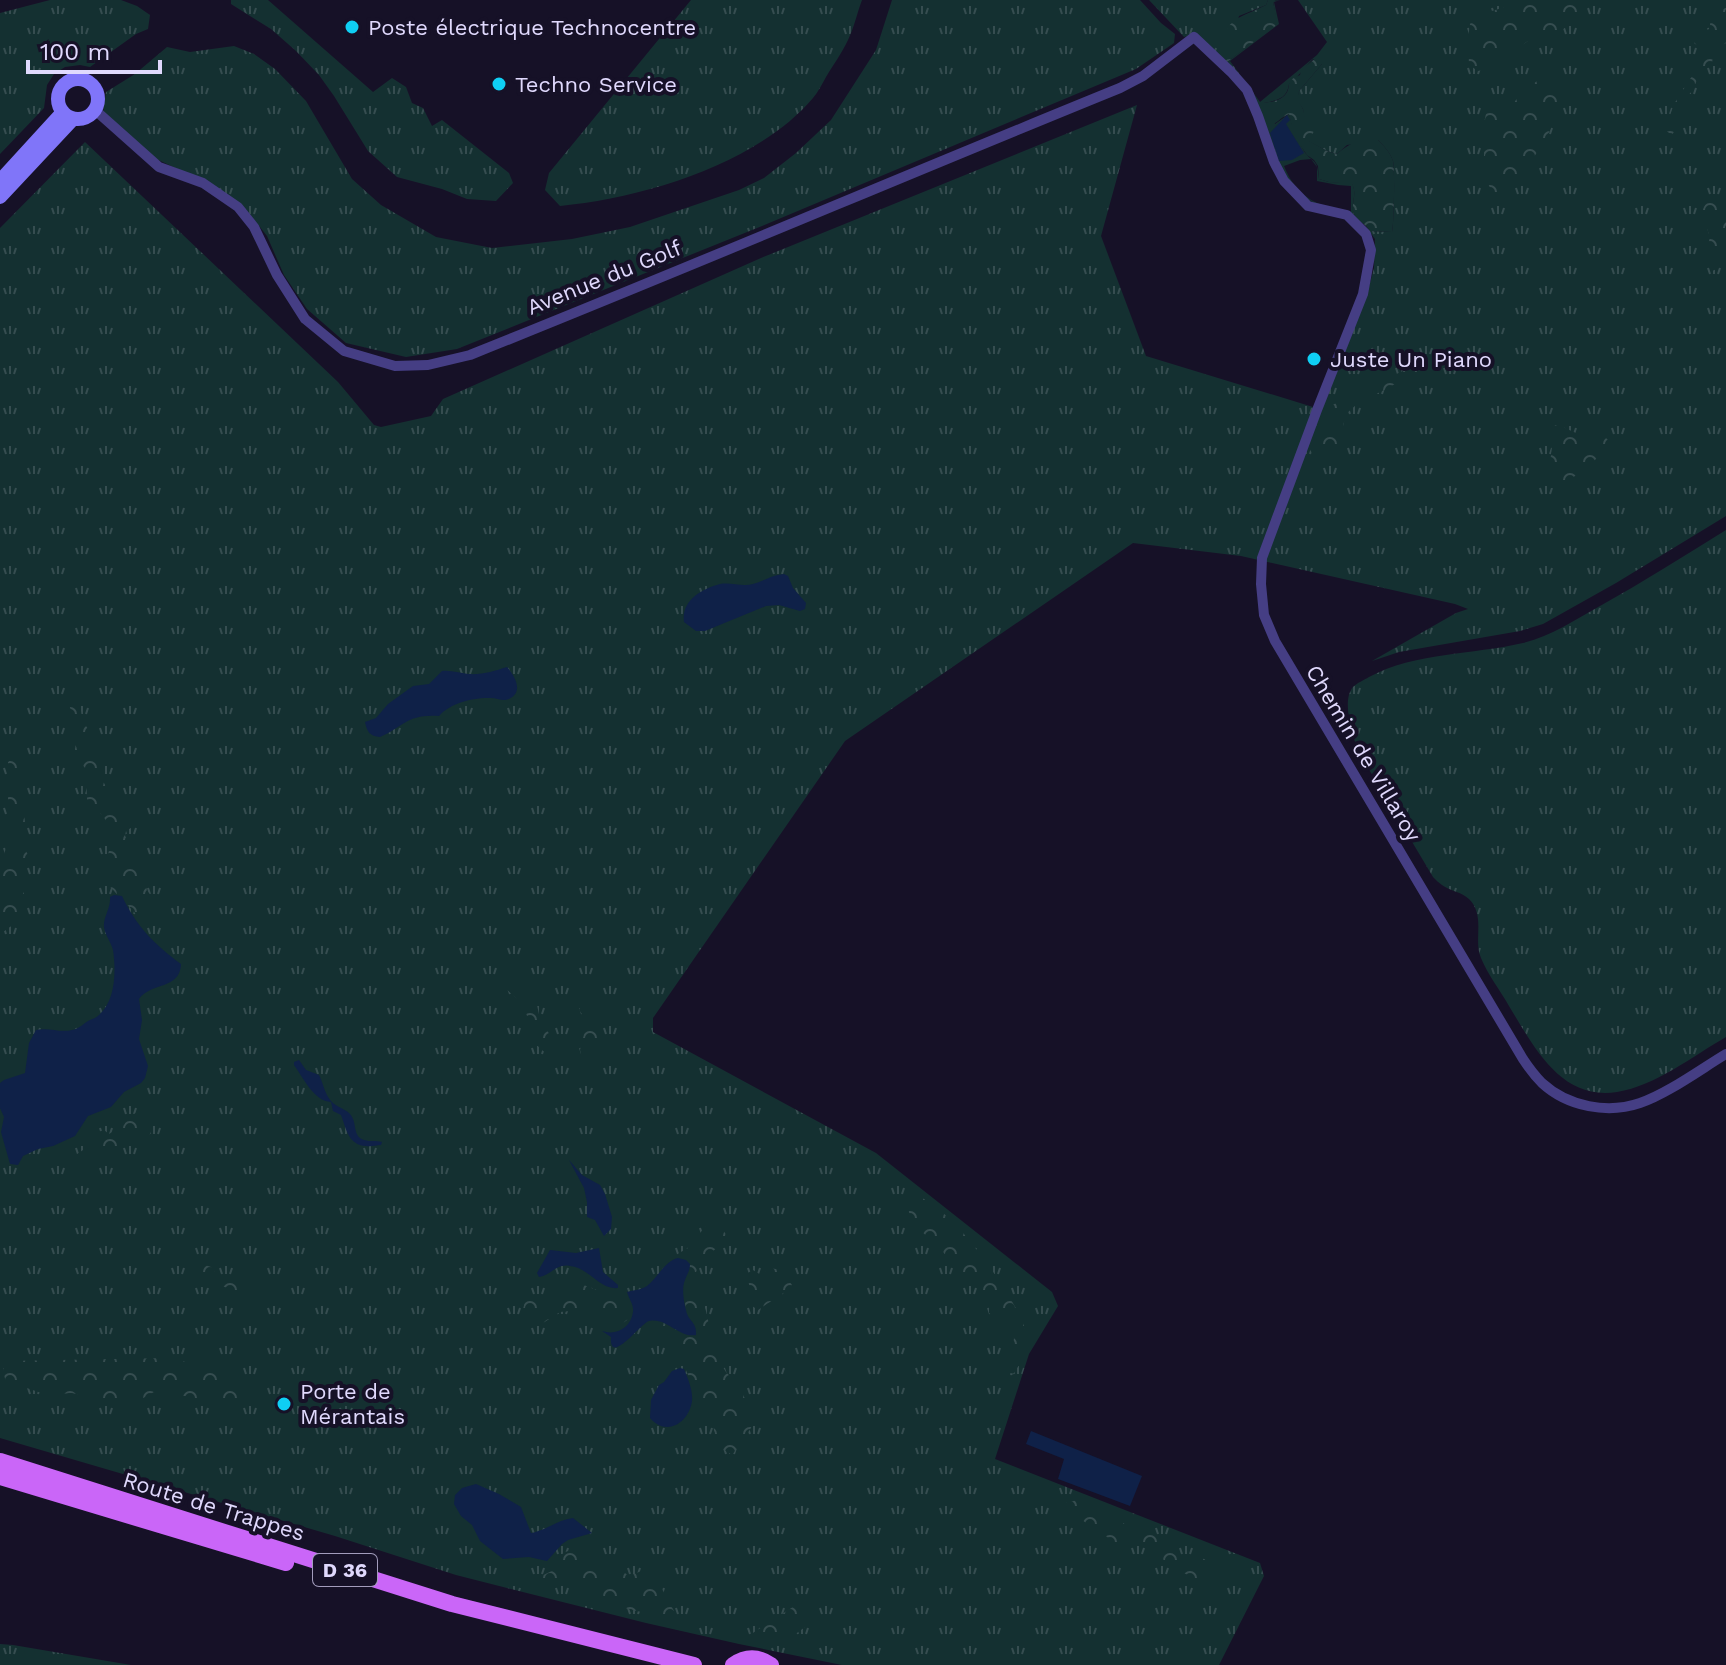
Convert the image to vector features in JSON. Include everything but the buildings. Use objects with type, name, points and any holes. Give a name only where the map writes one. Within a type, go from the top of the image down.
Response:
[{"type":"main road","name":"Route de Trappes","points":[[0,1461],[452,1604],[694,1665]]},
{"type":"main road","name":"Route de Trappes","points":[[0,1477],[449,1612],[653,1665]]},
{"type":"main road","points":[[732,1664],[753,1658],[771,1665]]},
{"type":"street","name":"Avenue du Golf","points":[[95,110],[159,167],[203,183],[238,207],[254,227],[277,275],[305,319],[344,351],[395,366],[428,365],[470,355],[820,212],[1120,88],[1143,76],[1194,37],[1247,90],[1284,181],[1308,206],[1347,215],[1361,228]]},
{"type":"street","name":"Avenue du Golf","points":[[72,80],[86,81],[96,91],[98,104],[95,110],[82,119],[68,116],[59,107],[61,89],[72,80]]},
{"type":"street","name":"Avenue du Golf","points":[[0,181],[68,116]]},
{"type":"street","name":"Avenue du Golf","points":[[0,197],[68,116]]},
{"type":"street","name":"Chemin de Villaroy","points":[[1361,228],[1371,250],[1363,294],[1262,558],[1264,615],[1275,641],[1523,1059],[1542,1084],[1567,1099],[1591,1107],[1630,1106],[1649,1100],[1726,1054]]},
{"type":"green space","points":[[50,0],[121,0],[150,15],[148,29],[90,67],[65,67],[54,74],[47,85],[44,108],[0,154],[0,13]]},
{"type":"green space","points":[[231,0],[268,0],[373,92],[392,78],[406,87],[412,103],[423,108],[432,126],[442,120],[509,173],[513,183],[496,201],[467,199],[397,177],[368,151],[319,75],[271,29],[231,4]]},
{"type":"green space","points":[[691,0],[862,0],[846,45],[815,96],[762,142],[697,174],[662,186],[593,202],[560,206],[545,190],[549,173]]},
{"type":"green space","points":[[892,0],[1140,0],[1175,34],[1174,43],[1136,69],[762,226],[457,349],[406,357],[346,343],[307,309],[284,275],[267,236],[244,207],[214,186],[152,157],[103,112],[106,92],[135,74],[167,47],[190,52],[234,46],[254,54],[275,69],[306,101],[352,179],[381,205],[436,237],[492,248],[572,239],[630,227],[739,190],[764,178],[831,120],[876,50]]},
{"type":"green space","points":[[1149,0],[1268,0],[1266,5],[1239,16],[1227,62],[1277,24],[1273,1],[1280,0],[1274,2],[1279,24],[1230,61],[1260,102],[1317,55],[1327,42],[1298,0],[1726,0],[1726,516],[1543,624],[1520,631],[1399,652],[1372,661],[1468,609],[1241,556],[1133,543],[845,741],[653,1018],[653,1032],[876,1153],[1052,1292],[1058,1306],[1029,1354],[995,1459],[1260,1563],[1264,1576],[1219,1665],[842,1665],[646,1623],[456,1575],[335,1536],[0,1438],[0,228],[85,142],[338,382],[374,425],[381,427],[431,416],[443,399],[761,258],[1137,105],[1101,236],[1146,356],[1322,408],[1374,268],[1375,239],[1365,225],[1370,231],[1392,232],[1394,174],[1389,152],[1378,140],[1347,145],[1337,154],[1308,141],[1303,109],[1297,100],[1299,91],[1322,64],[1313,59],[1289,84],[1284,96],[1264,103],[1275,124],[1289,114],[1311,159],[1284,166],[1295,186],[1319,204],[1351,212],[1351,186],[1317,181],[1317,167],[1319,179],[1352,183],[1354,214],[1364,225],[1355,218],[1322,208],[1303,196],[1287,179],[1276,159],[1255,101],[1195,34],[1184,37]]},
{"type":"green space","points":[[1268,0],[1276,0],[1273,2],[1278,24],[1227,62],[1217,53],[1224,33],[1234,21],[1266,5]]},
{"type":"green space","points":[[1529,0],[1597,0],[1561,31],[1535,36],[1490,68],[1478,71],[1469,65],[1470,24],[1478,15]]},
{"type":"green space","points":[[1726,8],[1726,43],[1714,50],[1712,63],[1700,72],[1693,90],[1678,107],[1680,122],[1672,135],[1665,130],[1674,104],[1694,73],[1702,49],[1694,43],[1698,35],[1709,29],[1713,12]]},
{"type":"green space","points":[[1317,57],[1322,64],[1299,91],[1298,100],[1305,117],[1313,121],[1316,127],[1309,141],[1337,154],[1351,144],[1378,140],[1394,166],[1392,232],[1370,231],[1356,217],[1352,184],[1319,179],[1318,166],[1294,136],[1289,114],[1269,126],[1260,110],[1264,103],[1284,96],[1290,82]]},
{"type":"green space","points":[[1545,75],[1557,79],[1558,84],[1559,99],[1552,126],[1539,150],[1504,194],[1493,194],[1484,175],[1484,123],[1489,100],[1513,104],[1521,93]]},
{"type":"green space","points":[[1708,200],[1726,200],[1726,250],[1717,269],[1712,271],[1705,257],[1710,237],[1701,212]]},
{"type":"green space","points":[[1471,338],[1473,342],[1356,405],[1346,414],[1339,442],[1323,458],[1313,455],[1308,446],[1322,410]]},
{"type":"green space","points":[[1550,424],[1589,439],[1602,434],[1610,442],[1601,455],[1560,488],[1547,488],[1552,447],[1542,434]]},
{"type":"green space","points":[[1726,530],[1726,1037],[1673,1069],[1631,1089],[1597,1092],[1579,1088],[1551,1067],[1528,1037],[1481,958],[1474,906],[1466,897],[1433,877],[1358,751],[1349,719],[1350,693],[1369,677],[1406,663],[1504,647],[1543,636],[1616,597]]},
{"type":"green space","points":[[71,699],[80,701],[82,720],[90,732],[89,747],[103,763],[104,783],[134,826],[126,831],[125,836],[137,848],[147,891],[160,905],[164,915],[159,919],[148,914],[137,915],[108,881],[110,868],[107,858],[113,836],[103,816],[87,799],[86,769],[75,751],[77,725],[69,705]]},
{"type":"green space","points":[[15,757],[23,757],[25,763],[19,777],[25,823],[15,830],[9,824],[7,814],[8,762]]},
{"type":"green space","points":[[18,842],[29,857],[17,881],[25,896],[26,906],[18,920],[0,934],[0,869],[8,844]]},
{"type":"green space","points":[[510,972],[537,1005],[540,1019],[553,1040],[554,1046],[546,1053],[534,1039],[523,1006],[498,981]]},
{"type":"green space","points":[[591,1002],[600,1009],[597,1021],[602,1033],[595,1063],[582,1058],[580,1050],[587,1021],[579,1010],[582,1003]]},
{"type":"green space","points":[[136,1113],[150,1118],[150,1134],[139,1138],[128,1137],[106,1155],[95,1150],[73,1166],[67,1161],[83,1150],[98,1132],[104,1130],[109,1134]]},
{"type":"green space","points":[[915,1193],[959,1228],[996,1276],[1017,1311],[1027,1343],[1010,1377],[1014,1338],[989,1313],[989,1303],[981,1289],[966,1280],[934,1241],[912,1225],[907,1203]]},
{"type":"green space","points":[[719,1224],[727,1236],[702,1260],[696,1272],[699,1289],[716,1356],[758,1416],[732,1455],[717,1441],[713,1421],[700,1413],[683,1363],[652,1334],[652,1325],[656,1321],[674,1330],[697,1330],[686,1311],[683,1286],[690,1270],[678,1258],[673,1259],[690,1247],[706,1225]]},
{"type":"green space","points":[[202,1264],[235,1281],[249,1276],[257,1280],[260,1295],[248,1298],[228,1288],[201,1287],[196,1281],[198,1267]]},
{"type":"green space","points":[[770,1268],[781,1270],[792,1285],[758,1310],[752,1306],[746,1274],[753,1270],[761,1275]]},
{"type":"green space","points":[[581,1284],[625,1301],[630,1308],[627,1320],[618,1327],[581,1310],[560,1312],[540,1325],[527,1324],[522,1313],[525,1301]]},
{"type":"green space","points":[[168,1358],[212,1368],[255,1385],[256,1394],[226,1410],[190,1396],[154,1392],[127,1407],[72,1393],[47,1395],[6,1383],[3,1370],[6,1361]]},
{"type":"green space","points":[[1081,1499],[1126,1525],[1154,1532],[1167,1542],[1174,1554],[1189,1561],[1199,1557],[1216,1564],[1221,1572],[1217,1585],[1178,1570],[1147,1543],[1119,1545],[1070,1512],[1066,1503]]},
{"type":"green space","points":[[581,1546],[630,1576],[650,1567],[674,1611],[669,1615],[630,1609],[578,1583],[567,1582],[540,1588],[531,1581],[558,1568],[563,1553]]},
{"type":"green space","points":[[796,1605],[805,1627],[788,1640],[770,1646],[742,1640]]},
{"type":"green space","points":[[0,1644],[13,1645],[131,1665],[0,1665]]},
{"type":"water","points":[[1287,115],[1290,120],[1286,124],[1304,153],[1292,160],[1279,161],[1270,133]]},
{"type":"water","points":[[784,574],[806,603],[805,609],[766,606],[705,631],[696,631],[684,622],[689,602],[706,589],[720,584],[753,584]]},
{"type":"water","points":[[507,667],[517,688],[509,699],[484,698],[463,702],[439,716],[413,719],[380,737],[371,734],[367,728],[365,722],[376,718],[388,704],[413,686],[429,684],[442,671],[479,674]]},
{"type":"water","points":[[122,896],[147,934],[181,964],[176,978],[139,999],[142,1020],[139,1039],[148,1066],[145,1078],[124,1092],[111,1107],[88,1116],[75,1136],[23,1156],[18,1165],[10,1164],[1,1132],[4,1117],[0,1108],[0,1083],[25,1073],[29,1043],[36,1030],[79,1028],[105,1009],[114,984],[114,966],[113,950],[104,923],[110,897]]},
{"type":"water","points":[[299,1060],[306,1070],[319,1075],[330,1100],[352,1116],[358,1136],[366,1141],[382,1142],[381,1145],[360,1145],[351,1139],[341,1115],[333,1111],[331,1102],[314,1094],[294,1065]]},
{"type":"water","points":[[569,1160],[582,1175],[600,1185],[605,1194],[612,1217],[611,1229],[604,1236],[595,1220],[587,1217],[584,1188]]},
{"type":"water","points":[[599,1248],[603,1272],[618,1288],[605,1286],[570,1266],[561,1266],[539,1277],[537,1273],[550,1250],[576,1253]]},
{"type":"water","points":[[678,1258],[690,1264],[684,1283],[684,1297],[696,1335],[684,1334],[661,1322],[649,1321],[620,1346],[612,1345],[611,1337],[602,1331],[617,1331],[632,1318],[633,1309],[627,1292],[647,1286],[665,1266]]},
{"type":"water","points":[[684,1369],[691,1389],[690,1409],[676,1425],[656,1424],[650,1418],[651,1400],[659,1385],[672,1371]]},
{"type":"water","points":[[1031,1431],[1142,1476],[1130,1506],[1058,1479],[1064,1459],[1026,1444]]},
{"type":"water","points":[[476,1484],[521,1507],[531,1533],[573,1518],[592,1533],[568,1540],[547,1561],[529,1557],[503,1559],[480,1541],[472,1525],[461,1516],[454,1504],[455,1495],[462,1488]]},
{"type":"place","name":"Poste électrique Technocentre","points":[[352,27]]},
{"type":"place","name":"Techno Service","points":[[499,84]]},
{"type":"place","name":"Juste Un Piano","points":[[1314,359]]},
{"type":"place","name":"Porte de Mérantais","points":[[284,1404]]}]
